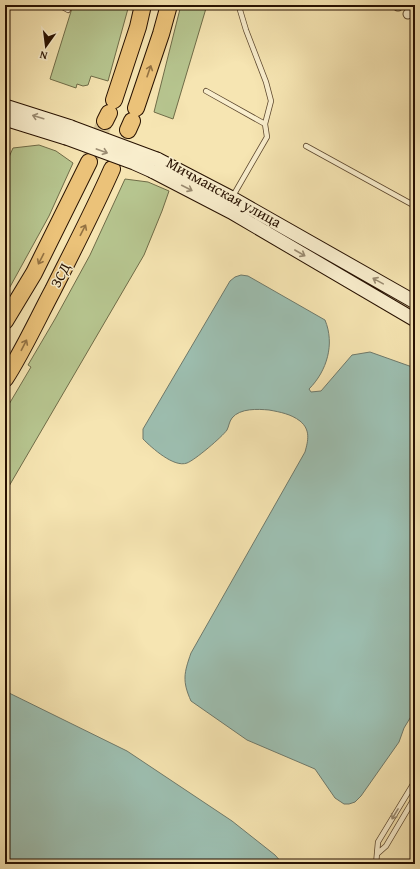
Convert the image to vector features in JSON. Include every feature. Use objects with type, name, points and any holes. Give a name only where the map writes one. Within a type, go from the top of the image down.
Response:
[{"type":"highway","points":[[109,111],[138,27],[143,5]]},
{"type":"highway","points":[[132,120],[161,34],[169,5]]},
{"type":"highway","name":"ЗСД","points":[[5,321],[34,272],[89,162]]},
{"type":"highway","name":"ЗСД","points":[[5,379],[15,363],[64,268],[112,169]]},
{"type":"main road","name":"Мичманская улица","points":[[5,106],[134,163],[155,165],[232,198],[415,302]]},
{"type":"main road","name":"Мичманская улица","points":[[5,119],[68,133]]},
{"type":"main road","name":"Мичманская улица","points":[[155,165],[194,191],[415,320]]},
{"type":"street","points":[[408,14],[415,6]]},
{"type":"lane","points":[[59,5],[68,10]]},
{"type":"lane","points":[[232,198],[267,137],[265,124],[271,101],[266,82],[246,30],[240,10],[241,5]]},
{"type":"lane","points":[[399,6],[408,14]]},
{"type":"lane","points":[[206,91],[265,124]]},
{"type":"lane","points":[[306,146],[415,206]]},
{"type":"lane","points":[[376,864],[378,842],[415,781]]},
{"type":"lane","points":[[377,854],[386,846],[415,797]]},
{"type":"green space","points":[[73,5],[129,5],[108,81],[91,76],[88,85],[83,86],[77,84],[76,88],[50,79]]},
{"type":"green space","points":[[181,5],[207,5],[173,119],[154,112]]},
{"type":"green space","points":[[39,145],[56,151],[73,163],[49,216],[5,296],[5,166],[13,148]]},
{"type":"green space","points":[[125,179],[148,182],[169,191],[162,211],[144,255],[5,493],[5,411],[31,367],[28,365],[90,255]]},
{"type":"shaded area","points":[[241,275],[248,276],[325,320],[329,338],[328,357],[325,366],[309,389],[311,392],[321,391],[352,355],[370,352],[415,368],[415,710],[404,728],[399,742],[361,796],[355,802],[349,804],[344,804],[335,798],[315,769],[247,740],[191,701],[186,688],[185,677],[191,653],[305,452],[308,440],[306,428],[297,419],[289,415],[260,409],[244,411],[235,415],[227,430],[214,443],[187,463],[176,463],[170,460],[157,452],[143,439],[143,429],[230,281]]},
{"type":"shaded area","points":[[5,691],[127,751],[232,821],[275,855],[283,864],[5,864]]},
{"type":"tunnel","points":[[89,162],[105,121]]}]
